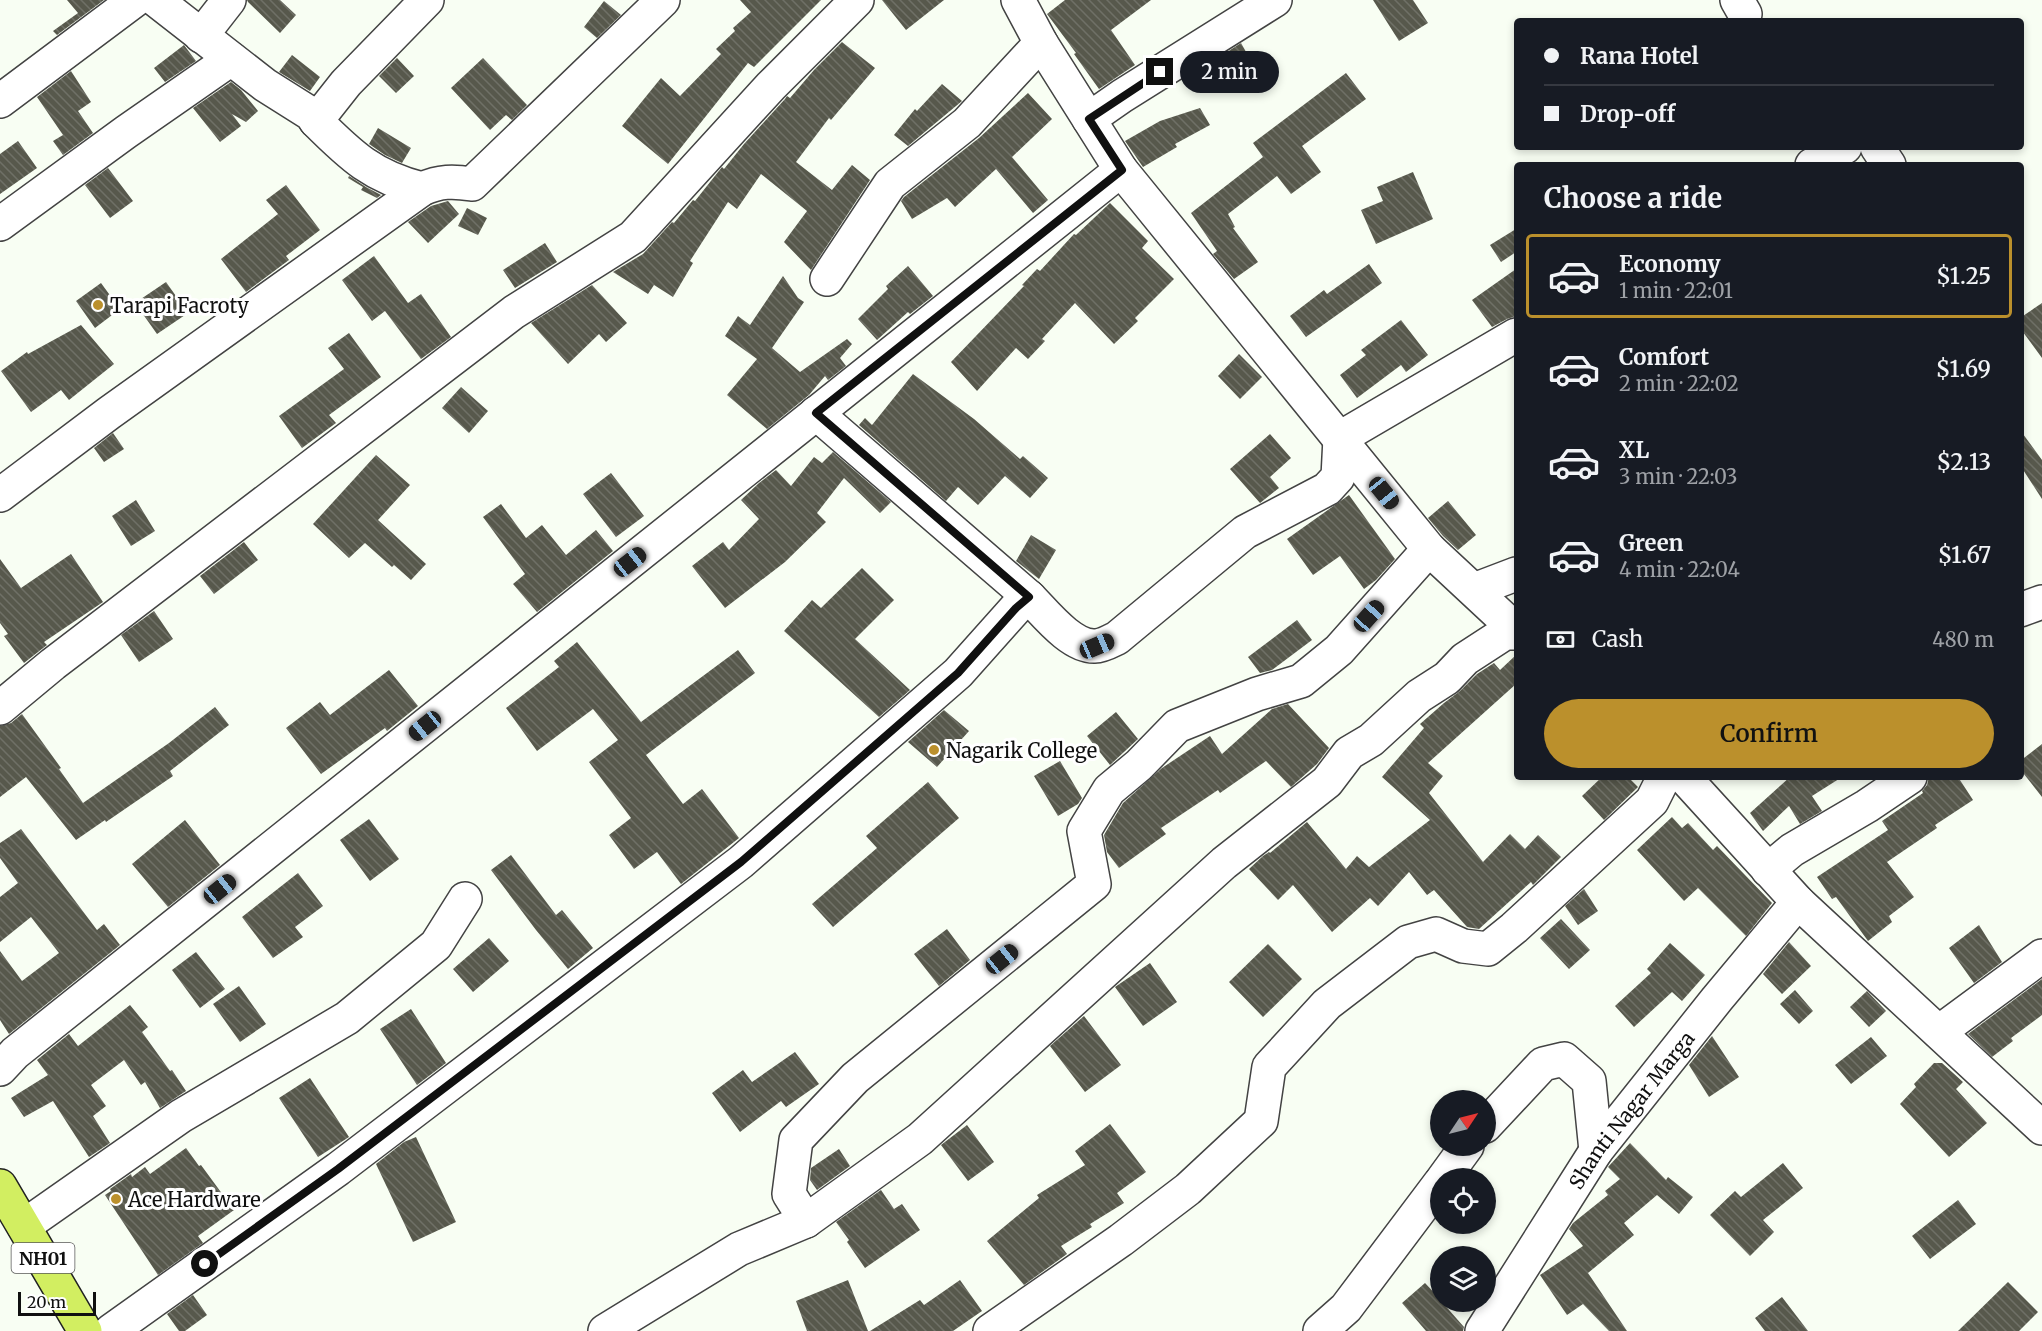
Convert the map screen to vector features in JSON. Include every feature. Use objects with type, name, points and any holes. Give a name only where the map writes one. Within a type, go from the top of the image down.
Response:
[{"type":"highway","name":"NH01","points":[[0,1186],[85,1331]]},
{"type":"street","points":[[0,101],[135,0]]},
{"type":"street","points":[[156,0],[265,85],[311,114],[344,149],[371,171],[405,185],[422,189]]},
{"type":"street","points":[[201,36],[229,0]]},
{"type":"street","points":[[316,121],[346,83],[427,0]]},
{"type":"street","points":[[0,495],[109,413],[422,189],[449,181],[472,184],[663,0]]},
{"type":"street","points":[[0,708],[52,664],[514,312],[633,237],[771,86],[857,0]]},
{"type":"street","points":[[1018,0],[1041,43],[1122,170],[1429,549],[1514,629]]},
{"type":"street","points":[[1089,119],[1275,0]]},
{"type":"street","points":[[827,279],[890,184],[967,123],[1041,43]]},
{"type":"street","points":[[0,224],[231,59]]},
{"type":"street","points":[[1818,162],[1840,150]]},
{"type":"street","points":[[0,1069],[24,1045],[1122,170]]},
{"type":"street","points":[[1340,438],[1514,336]]},
{"type":"street","points":[[816,413],[1029,597],[1058,627],[1084,645],[1097,646],[1117,638],[1245,532],[1327,489],[1338,477],[1340,438]]},
{"type":"street","points":[[806,1221],[789,1194],[796,1140],[855,1078],[1094,884],[1084,831],[1109,790],[1139,765],[1177,726],[1257,694],[1300,681],[1339,650],[1429,549]]},
{"type":"street","points":[[1474,590],[1514,575]]},
{"type":"street","points":[[111,1331],[338,1169],[741,862],[958,673],[1016,608],[1029,597]]},
{"type":"street","points":[[2024,609],[2042,602]]},
{"type":"street","points":[[605,1331],[739,1249],[806,1221],[920,1140],[1224,863],[1326,782],[1349,753],[1371,740],[1419,696],[1447,678],[1465,659],[1505,633],[1514,631]]},
{"type":"street","points":[[990,1331],[1120,1240],[1188,1189],[1261,1121],[1269,1067],[1327,1004],[1408,942],[1436,934],[1463,946],[1488,949],[1514,928],[1652,801],[1662,780]]},
{"type":"street","points":[[1687,780],[1798,902],[2042,1128]]},
{"type":"street","points":[[1768,870],[1792,850],[1867,806],[1906,780]]},
{"type":"street","points":[[24,1226],[181,1116],[347,1018],[436,945],[465,899]]},
{"type":"street","name":"Shanti Nagar Marga","points":[[1482,1331],[1596,1152],[1717,999],[1798,902]]},
{"type":"street","points":[[1939,1032],[2042,956]]},
{"type":"street","points":[[1496,1114],[1543,1064],[1564,1059],[1589,1081],[1596,1152]]},
{"type":"street","points":[[1320,1331],[1346,1308],[1430,1196]]},
{"type":"building","points":[[67,0],[104,0],[57,35],[53,31],[78,13]]},
{"type":"building","points":[[247,0],[280,0],[296,15],[280,33]]},
{"type":"building","points":[[740,0],[821,0],[754,67],[748,63],[668,164],[622,126],[661,78],[680,96],[721,54],[716,49],[735,31],[733,28],[751,12]]},
{"type":"building","points":[[882,0],[944,0],[906,30]]},
{"type":"building","points":[[1065,0],[1151,0],[1111,30],[1135,65],[1099,89],[1047,14]]},
{"type":"building","points":[[1373,0],[1413,0],[1428,23],[1399,41]]},
{"type":"building","points":[[604,1],[621,15],[597,38],[584,27]]},
{"type":"building","points":[[842,42],[875,68],[831,120],[829,118],[796,162],[832,190],[852,165],[870,180],[811,270],[784,242],[807,211],[761,174],[737,209],[728,202],[690,261],[693,263],[673,297],[654,285],[648,294],[613,272],[643,254],[672,222],[674,223],[787,96],[790,98]]},
{"type":"building","points":[[1241,43],[1259,75],[1227,93],[1210,63]]},
{"type":"building","points":[[184,45],[196,61],[165,82],[154,68]]},
{"type":"building","points":[[292,55],[320,77],[310,91],[279,72]]},
{"type":"building","points":[[397,58],[414,76],[396,93],[379,76]]},
{"type":"building","points":[[483,58],[527,105],[512,120],[506,115],[490,130],[451,88]]},
{"type":"building","points":[[71,71],[91,102],[78,111],[93,133],[63,155],[53,141],[63,135],[37,97]]},
{"type":"building","points":[[1346,73],[1366,99],[1302,146],[1321,172],[1291,194],[1277,176],[1228,214],[1235,227],[1233,228],[1258,262],[1234,279],[1213,254],[1217,251],[1191,213],[1263,157],[1253,143]]},
{"type":"building","points":[[231,82],[241,90],[258,111],[246,122],[232,114],[241,126],[220,142],[193,108]]},
{"type":"building","points":[[942,84],[962,101],[908,146],[894,135],[915,109],[917,111]]},
{"type":"building","points":[[1028,93],[1052,119],[1012,157],[1048,200],[1033,213],[996,169],[955,207],[947,198],[912,219],[901,201],[904,197],[979,138]]},
{"type":"building","points":[[1200,108],[1210,125],[1175,144],[1177,147],[1143,167],[1125,141],[1160,121]]},
{"type":"building","points":[[378,128],[411,148],[402,163],[369,144]]},
{"type":"building","points":[[18,141],[37,168],[0,194],[0,154]]},
{"type":"building","points":[[108,168],[133,201],[110,218],[85,185]]},
{"type":"building","points":[[1413,172],[1433,219],[1376,244],[1361,210],[1383,201],[1377,187]]},
{"type":"building","points":[[349,176],[381,195],[377,198],[361,190],[363,187],[348,178]]},
{"type":"building","points":[[286,185],[320,230],[286,256],[289,260],[246,292],[221,259],[278,214],[266,200]]},
{"type":"building","points":[[448,201],[459,214],[428,243],[408,222],[431,206]]},
{"type":"building","points":[[1110,203],[1148,241],[1142,248],[1174,279],[1135,318],[1138,321],[1114,344],[1075,303],[1042,339],[1045,341],[1028,359],[1016,348],[977,391],[951,362],[1024,286],[1022,285],[1037,269],[1040,271],[1074,234],[1076,235]]},
{"type":"building","points":[[467,208],[487,218],[478,235],[458,226]]},
{"type":"building","points":[[1514,230],[1514,253],[1501,262],[1490,245]]},
{"type":"building","points":[[545,243],[557,262],[515,288],[503,270]]},
{"type":"building","points":[[374,256],[408,303],[421,294],[451,337],[421,359],[385,311],[372,321],[342,280]]},
{"type":"building","points":[[1369,264],[1382,283],[1306,337],[1290,316],[1324,290],[1327,294]]},
{"type":"building","points":[[908,266],[933,296],[910,314],[908,312],[877,340],[858,319],[888,289],[886,286]]},
{"type":"building","points":[[1514,270],[1514,317],[1492,327],[1472,300]]},
{"type":"building","points":[[783,276],[798,298],[804,302],[772,348],[800,372],[847,339],[852,344],[840,358],[846,366],[828,380],[825,376],[809,395],[767,429],[727,395],[757,359],[725,336],[738,316],[750,325]]},
{"type":"building","points":[[166,282],[188,313],[157,334],[135,303]]},
{"type":"building","name":"Tarapi Facroty","points":[[101,283],[120,309],[95,328],[76,301]]},
{"type":"building","points":[[592,285],[627,323],[606,342],[599,334],[568,364],[531,323]]},
{"type":"building","points":[[2042,303],[2042,358],[2024,333],[2024,315]]},
{"type":"building","points":[[1401,320],[1428,355],[1406,372],[1401,365],[1357,398],[1340,375],[1366,355],[1361,350]]},
{"type":"building","points":[[81,325],[114,364],[69,400],[61,390],[31,412],[1,371],[27,352],[28,354]]},
{"type":"building","points":[[349,333],[381,377],[329,415],[336,423],[302,448],[279,416],[344,369],[328,348]]},
{"type":"building","points":[[1239,354],[1262,377],[1240,399],[1218,376]]},
{"type":"building","points":[[913,374],[974,419],[1020,459],[1023,456],[1048,478],[1030,498],[1005,476],[978,505],[958,487],[946,501],[859,425],[865,418],[872,425]]},
{"type":"building","points":[[461,387],[488,411],[469,433],[442,408]]},
{"type":"building","points":[[113,433],[124,449],[104,462],[94,448]]},
{"type":"building","points":[[1270,434],[1291,458],[1270,477],[1279,488],[1260,503],[1230,469]]},
{"type":"building","points":[[2024,435],[2042,460],[2042,499],[2024,471]]},
{"type":"building","points":[[833,452],[891,502],[880,513],[844,478],[817,513],[826,522],[785,562],[725,608],[692,566],[723,542],[729,550],[759,519],[741,500],[759,483],[776,470],[791,486],[814,457],[822,463]]},
{"type":"building","points":[[376,455],[410,485],[378,520],[426,564],[411,580],[365,543],[349,558],[313,524]]},
{"type":"building","points":[[611,473],[644,516],[616,537],[583,494]]},
{"type":"building","points":[[1349,495],[1395,559],[1376,580],[1364,589],[1340,556],[1313,575],[1287,539]]},
{"type":"building","points":[[136,500],[155,531],[131,546],[112,516]]},
{"type":"building","points":[[1448,501],[1476,535],[1458,550],[1428,518]]},
{"type":"building","points":[[501,504],[526,538],[542,525],[566,555],[596,530],[613,551],[537,612],[513,584],[525,574],[483,517]]},
{"type":"building","points":[[1031,535],[1056,550],[1039,579],[1016,561]]},
{"type":"building","points":[[244,542],[258,560],[214,594],[200,576]]},
{"type":"building","points":[[71,554],[103,602],[44,642],[47,645],[24,663],[4,636],[8,634],[0,623],[0,559],[21,588]]},
{"type":"building","points":[[862,568],[894,600],[855,639],[910,690],[879,717],[784,631],[812,600],[821,608]]},
{"type":"building","points":[[154,611],[173,639],[139,662],[121,635]]},
{"type":"building","points":[[1297,620],[1312,640],[1272,670],[1260,673],[1248,657]]},
{"type":"building","points":[[577,642],[641,722],[738,650],[755,673],[646,755],[683,804],[702,789],[739,838],[681,884],[657,852],[634,869],[609,835],[631,818],[589,762],[618,740],[593,709],[537,751],[506,708],[559,667],[554,661]]},
{"type":"building","points":[[1514,657],[1514,686],[1428,763],[1443,776],[1429,793],[1483,862],[1510,834],[1525,849],[1538,835],[1561,857],[1533,885],[1531,882],[1479,929],[1467,927],[1434,890],[1427,895],[1409,872],[1378,906],[1370,898],[1332,932],[1293,885],[1278,900],[1249,869],[1307,822],[1346,869],[1357,856],[1369,867],[1430,820],[1382,777],[1424,728],[1420,724],[1477,674],[1494,663],[1500,670]]},
{"type":"building","points":[[389,670],[418,706],[387,731],[385,728],[321,774],[286,728],[320,702],[330,715]]},
{"type":"building","points":[[1288,704],[1329,748],[1317,764],[1291,787],[1266,761],[1220,793],[1218,790],[1161,828],[1166,834],[1119,868],[1107,852],[1104,835],[1123,803],[1162,768],[1210,736],[1222,754],[1272,709]]},
{"type":"building","points":[[215,707],[229,725],[170,771],[173,776],[76,840],[26,777],[0,797],[0,726],[11,723],[22,714],[83,803],[169,743]]},
{"type":"building","points":[[944,710],[969,731],[937,767],[908,742]]},
{"type":"building","points":[[1116,712],[1138,739],[1110,765],[1087,736]]},
{"type":"building","points":[[2042,744],[2042,797],[2024,774],[2024,758]]},
{"type":"building","points":[[1060,761],[1082,798],[1078,804],[1058,816],[1034,776]]},
{"type":"building","points":[[1599,780],[1631,780],[1638,787],[1604,820],[1582,796]]},
{"type":"building","points":[[1787,780],[1837,780],[1812,796],[1822,811],[1800,824],[1789,806],[1763,831],[1750,813]]},
{"type":"building","points":[[1928,780],[1960,780],[1973,800],[1935,825],[1937,828],[1887,862],[1914,897],[1889,916],[1892,922],[1868,941],[1836,897],[1832,899],[1817,877],[1888,830],[1882,821],[1923,793]]},
{"type":"building","points":[[928,782],[959,818],[833,927],[812,904],[877,848],[866,836]]},
{"type":"building","points":[[1672,817],[1682,828],[1688,823],[1713,850],[1717,846],[1772,903],[1746,936],[1698,888],[1684,901],[1637,850]]},
{"type":"building","points":[[369,819],[399,859],[370,881],[340,840]]},
{"type":"building","points":[[185,820],[220,865],[168,907],[132,864]]},
{"type":"building","points":[[21,829],[97,930],[104,924],[120,945],[9,1034],[0,1020],[0,951],[22,981],[59,953],[31,917],[0,942],[0,897],[18,883],[0,858],[0,843]]},
{"type":"building","points":[[511,855],[556,915],[562,910],[593,948],[568,969],[491,870]]},
{"type":"building","points":[[298,873],[323,906],[295,927],[303,937],[273,958],[242,917]]},
{"type":"building","points":[[1584,889],[1598,911],[1578,925],[1565,906]]},
{"type":"building","points":[[1561,919],[1590,950],[1569,969],[1540,938]]},
{"type":"building","points":[[1979,925],[2002,962],[1974,983],[1949,948]]},
{"type":"building","points":[[947,929],[970,960],[939,986],[914,954]]},
{"type":"building","points":[[489,938],[509,961],[473,992],[453,969]]},
{"type":"building","points":[[1789,942],[1811,966],[1782,994],[1763,974]]},
{"type":"building","points":[[1670,943],[1705,975],[1682,1001],[1672,992],[1634,1027],[1615,1006],[1651,973],[1647,969]]},
{"type":"building","points":[[1268,944],[1302,979],[1263,1017],[1229,982]]},
{"type":"building","points":[[196,952],[225,989],[200,1008],[172,970]]},
{"type":"building","points":[[1150,963],[1177,1002],[1143,1026],[1115,987]]},
{"type":"building","points":[[2042,979],[2042,1015],[2011,1038],[2013,1041],[1992,1057],[1968,1034]]},
{"type":"building","points":[[239,986],[266,1024],[240,1042],[213,1004]]},
{"type":"building","points":[[1795,990],[1813,1011],[1799,1024],[1780,1004]]},
{"type":"building","points":[[1867,991],[1886,1011],[1869,1027],[1850,1007]]},
{"type":"building","points":[[130,1005],[148,1027],[142,1032],[186,1091],[160,1108],[145,1082],[141,1085],[124,1060],[91,1085],[106,1106],[93,1116],[110,1143],[89,1157],[53,1101],[24,1117],[11,1098],[48,1075],[37,1060],[69,1034],[78,1046]]},
{"type":"building","points":[[411,1009],[446,1063],[417,1085],[380,1029]]},
{"type":"building","points":[[1084,1016],[1121,1065],[1085,1092],[1050,1046]]},
{"type":"building","points":[[1712,1036],[1739,1077],[1709,1097],[1689,1065]]},
{"type":"building","points":[[1871,1037],[1887,1056],[1851,1084],[1835,1065]]},
{"type":"building","points":[[795,1052],[819,1084],[786,1107],[781,1101],[740,1132],[712,1093],[743,1070],[752,1082]]},
{"type":"building","points":[[1934,1063],[1942,1063],[1963,1082],[1956,1089],[1987,1123],[1949,1157],[1900,1104],[1916,1087],[1914,1084]]},
{"type":"building","points":[[310,1078],[349,1137],[318,1157],[279,1098]]},
{"type":"building","points":[[1110,1124],[1146,1172],[1117,1193],[1124,1203],[1090,1224],[1092,1227],[1061,1246],[1067,1254],[1024,1285],[987,1241],[1039,1198],[1037,1195],[1085,1165],[1075,1151]]},
{"type":"building","points":[[967,1125],[994,1162],[968,1181],[941,1145]]},
{"type":"building","points":[[416,1137],[456,1222],[413,1242],[376,1164],[404,1142]]},
{"type":"building","points":[[1630,1143],[1666,1180],[1668,1177],[1693,1197],[1679,1214],[1657,1195],[1624,1223],[1634,1235],[1588,1273],[1627,1331],[1609,1331],[1583,1304],[1567,1315],[1540,1275],[1583,1246],[1569,1229],[1573,1223],[1608,1195],[1605,1191],[1620,1179],[1608,1167]]},
{"type":"building","points":[[186,1148],[234,1210],[198,1236],[203,1243],[158,1275],[105,1195],[131,1174],[132,1177],[145,1167],[150,1174]]},
{"type":"building","points":[[839,1149],[850,1166],[817,1190],[810,1180],[811,1168]]},
{"type":"building","points":[[1783,1163],[1803,1188],[1763,1220],[1774,1232],[1750,1256],[1710,1215],[1735,1191],[1741,1197]]},
{"type":"building","points":[[881,1190],[894,1209],[902,1204],[920,1230],[865,1268],[836,1222]]},
{"type":"building","points":[[1958,1200],[1976,1224],[1930,1259],[1912,1236]]},
{"type":"building","points":[[848,1280],[868,1331],[807,1331],[796,1301]]},
{"type":"building","points":[[960,1280],[982,1311],[953,1331],[870,1331],[920,1300],[924,1305]]},
{"type":"building","points":[[2008,1282],[2038,1312],[2019,1331],[1958,1331]]},
{"type":"building","points":[[1425,1283],[1430,1288],[1430,1312],[1451,1312],[1464,1327],[1463,1331],[1426,1331],[1402,1303]]},
{"type":"building","points":[[193,1295],[207,1315],[185,1331],[179,1331],[167,1314]]},
{"type":"building","points":[[1782,1297],[1808,1331],[1765,1331],[1755,1318]]},
{"type":"place","name":"Tarapi Facroty","points":[[98,305]]},
{"type":"place","name":"Nagarik College","points":[[934,750]]},
{"type":"place","name":"Ace Hardware","points":[[116,1199]]},
{"type":"route","points":[[205,1264],[338,1169],[741,862],[958,673],[1016,608],[1029,597],[816,413],[1122,170],[1089,119],[1160,72]]}]
